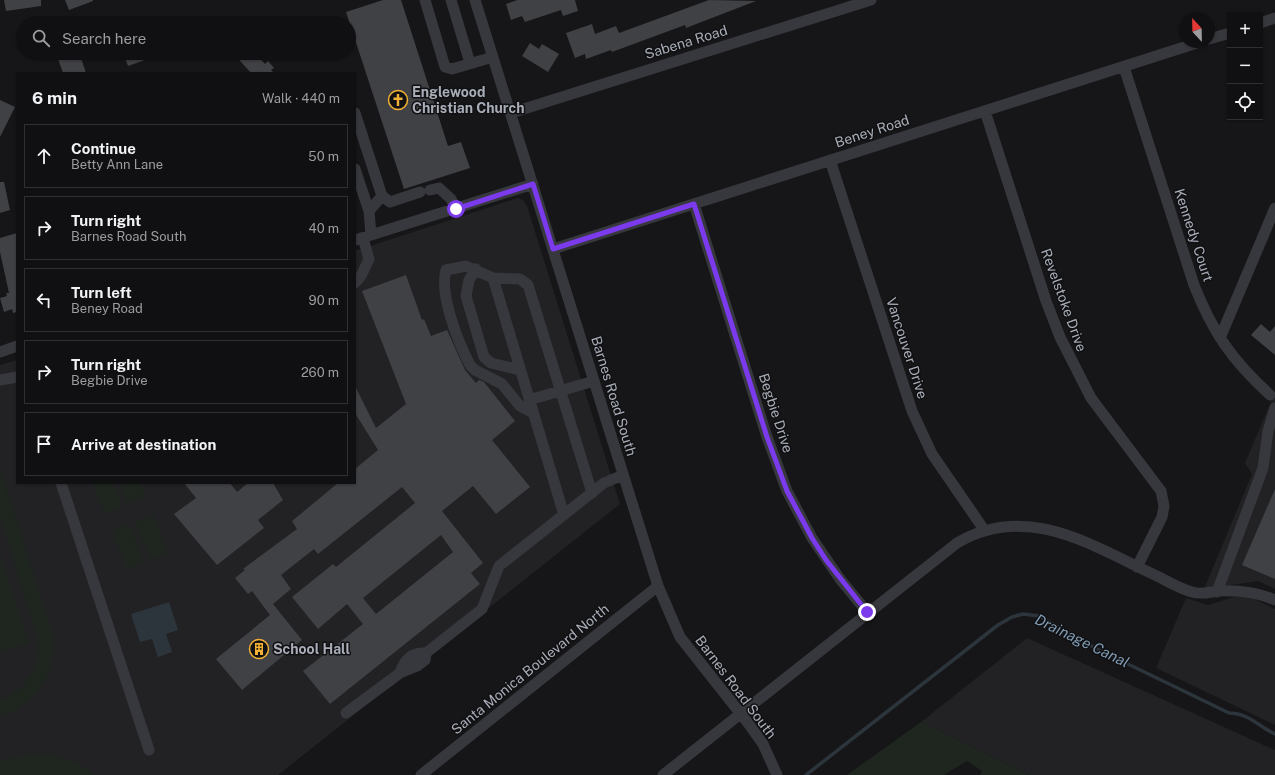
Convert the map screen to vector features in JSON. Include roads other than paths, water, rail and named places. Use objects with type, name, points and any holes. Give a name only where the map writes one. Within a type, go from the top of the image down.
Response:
[{"type":"street","points":[[425,0],[445,67],[452,69],[493,57]]},
{"type":"street","points":[[451,0],[470,64]]},
{"type":"street","name":"Barnes Road South","points":[[475,0],[658,586],[680,637],[763,744],[777,775]]},
{"type":"street","name":"Sabena Road","points":[[511,114],[871,0]]},
{"type":"street","points":[[1263,22],[1275,18]]},
{"type":"street","points":[[1215,37],[1227,33]]},
{"type":"street","name":"Beney Road","points":[[553,249],[1181,48]]},
{"type":"street","name":"Kennedy Court","points":[[1124,66],[1202,306],[1233,358],[1270,395]]},
{"type":"street","name":"Revelstoke Drive","points":[[985,111],[1046,301],[1060,338],[1091,398],[1161,491],[1164,506],[1162,517],[1137,567]]},
{"type":"street","points":[[356,116],[382,196],[390,202],[439,188],[451,198],[456,209]]},
{"type":"street","name":"Vancouver Drive","points":[[830,160],[912,411],[932,454],[985,531]]},
{"type":"street","points":[[356,172],[369,211]]},
{"type":"street","points":[[363,238],[533,184]]},
{"type":"street","points":[[356,282],[361,276],[369,259],[363,238],[369,211],[382,196]]},
{"type":"street","name":"Begbie Drive","points":[[694,204],[767,437],[787,491],[816,544],[840,579],[867,612]]},
{"type":"street","points":[[1220,338],[1275,208]]},
{"type":"street","points":[[533,413],[520,406],[499,382],[475,370],[470,365],[465,356],[443,290],[446,270],[461,266],[476,270],[493,278],[520,279],[528,285],[592,493]]},
{"type":"street","points":[[476,270],[468,280],[466,296],[484,357],[491,363],[520,370]]},
{"type":"street","points":[[493,278],[564,515]]},
{"type":"street","points":[[0,352],[16,346]]},
{"type":"street","points":[[0,380],[16,377]]},
{"type":"street","points":[[529,400],[594,381]]},
{"type":"street","points":[[1217,592],[1263,468],[1268,431],[1275,408]]},
{"type":"street","points":[[346,713],[400,673],[409,657],[418,653],[426,653],[482,609],[499,566],[604,483],[624,475]]},
{"type":"street","points":[[61,484],[149,750]]},
{"type":"street","points":[[663,775],[867,612],[957,543],[985,531],[1003,527],[1020,526],[1042,528],[1075,538],[1193,592],[1252,592],[1275,600]]},
{"type":"street","name":"Santa Monica Boulevard North","points":[[421,775],[658,586]]},
{"type":"waterway","name":"Drainage Canal","points":[[806,775],[998,625],[1012,617],[1023,614],[1039,616],[1097,649],[1229,713],[1242,715],[1275,734]]},
{"type":"place","name":"Englewood Christian Church","points":[[398,100]]},
{"type":"place","name":"School Hall","points":[[259,649]]}]
